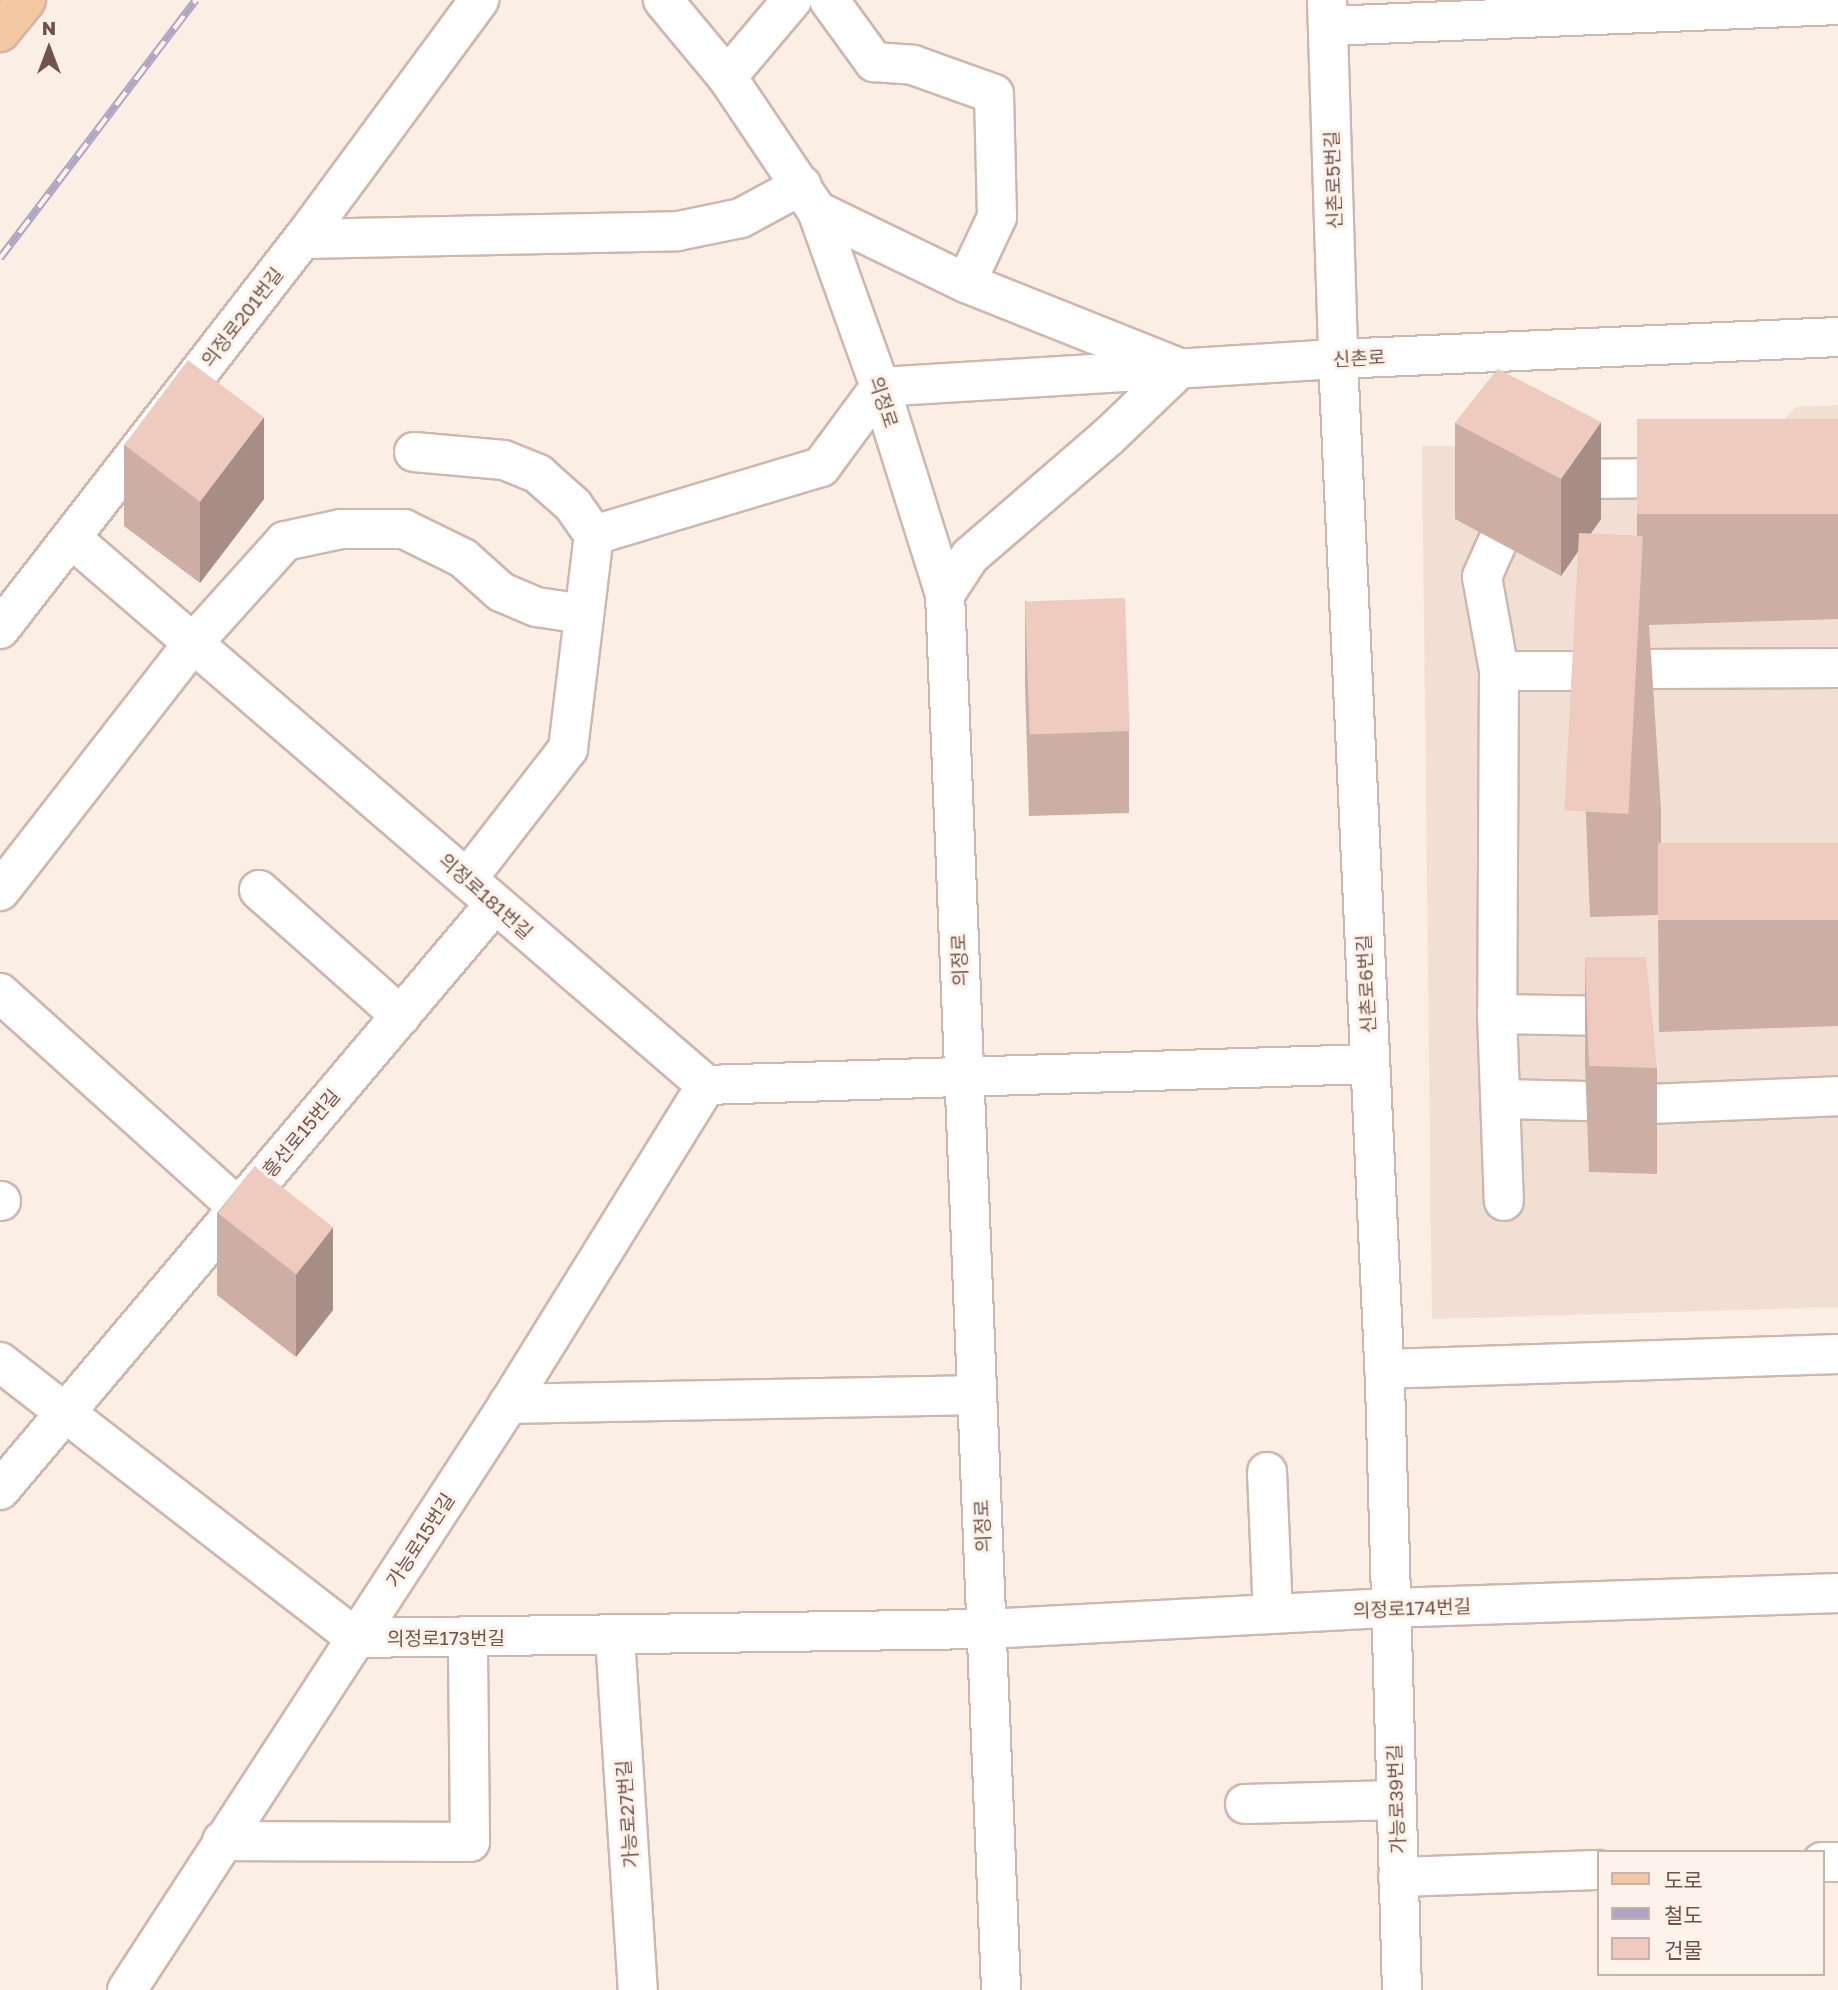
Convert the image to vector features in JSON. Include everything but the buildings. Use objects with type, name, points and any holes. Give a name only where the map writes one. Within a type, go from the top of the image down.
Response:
[{"type":"main road","points":[[0,32],[26,0]]},
{"type":"street","name":"의정로201번길","points":[[0,629],[303,239],[479,0]]},
{"type":"street","name":"의정로","points":[[663,0],[727,77],[810,198],[880,387],[945,594],[1001,1990]]},
{"type":"street","points":[[727,77],[792,0]]},
{"type":"street","points":[[829,0],[874,62],[913,65],[994,94],[996,217],[966,282]]},
{"type":"street","points":[[1328,13],[1838,5]]},
{"type":"street","name":"신촌로5번길","points":[[1328,13],[1338,359]]},
{"type":"street","points":[[303,239],[678,230],[741,218],[810,198],[966,282],[1180,368],[1108,437],[970,556],[945,594]]},
{"type":"street","name":"신촌로","points":[[880,387],[1338,359],[1838,337]]},
{"type":"street","name":"신촌로6번길","points":[[1338,359],[1384,1369],[1389,1608]]},
{"type":"street","points":[[594,535],[821,467],[880,387]]},
{"type":"street","points":[[414,452],[504,460],[538,474],[573,505],[594,535],[568,749],[467,879]]},
{"type":"street","points":[[1549,491],[1568,479],[1731,477]]},
{"type":"street","points":[[0,891],[194,642],[285,541],[341,528],[404,529],[463,558],[501,592],[537,607],[583,614]]},
{"type":"street","name":"의정로181번길","points":[[71,538],[706,1085]]},
{"type":"street","points":[[1497,543],[1482,577],[1499,671],[1497,1014],[1504,1201]]},
{"type":"street","points":[[1645,669],[1838,668]]},
{"type":"street","points":[[1499,671],[1580,671]]},
{"type":"street","points":[[259,890],[401,1016]]},
{"type":"street","name":"흥선로15번길","points":[[0,1490],[494,905]]},
{"type":"street","points":[[0,993],[239,1208]]},
{"type":"street","points":[[1497,1014],[1612,1016]]},
{"type":"street","points":[[706,1085],[1370,1064]]},
{"type":"street","name":"가능로15번길","points":[[127,1990],[508,1404],[706,1085]]},
{"type":"street","points":[[1650,1104],[1838,1096]]},
{"type":"street","points":[[1500,1099],[1586,1101]]},
{"type":"street","points":[[1384,1369],[1838,1354]]},
{"type":"street","points":[[0,1362],[356,1638]]},
{"type":"street","points":[[508,1404],[977,1395]]},
{"type":"street","points":[[1267,1472],[1273,1614]]},
{"type":"street","name":"의정로174번길","points":[[986,1629],[1389,1608],[1838,1594]]},
{"type":"street","name":"가능로39번길","points":[[1389,1608],[1402,1990]]},
{"type":"street","name":"의정로173번길","points":[[356,1638],[615,1637],[986,1629]]},
{"type":"street","name":"가능로27번길","points":[[615,1637],[638,1990]]},
{"type":"street","points":[[222,1841],[470,1842],[468,1639]]},
{"type":"street","points":[[1245,1804],[1396,1800]]},
{"type":"street","points":[[1398,1877],[1596,1870]]},
{"type":"shaded area","points":[[1838,405],[1838,1307],[1432,1319],[1422,446],[1519,446],[1568,460],[1754,451],[1796,407]]},
{"type":"railway","points":[[0,258],[196,0]]}]
